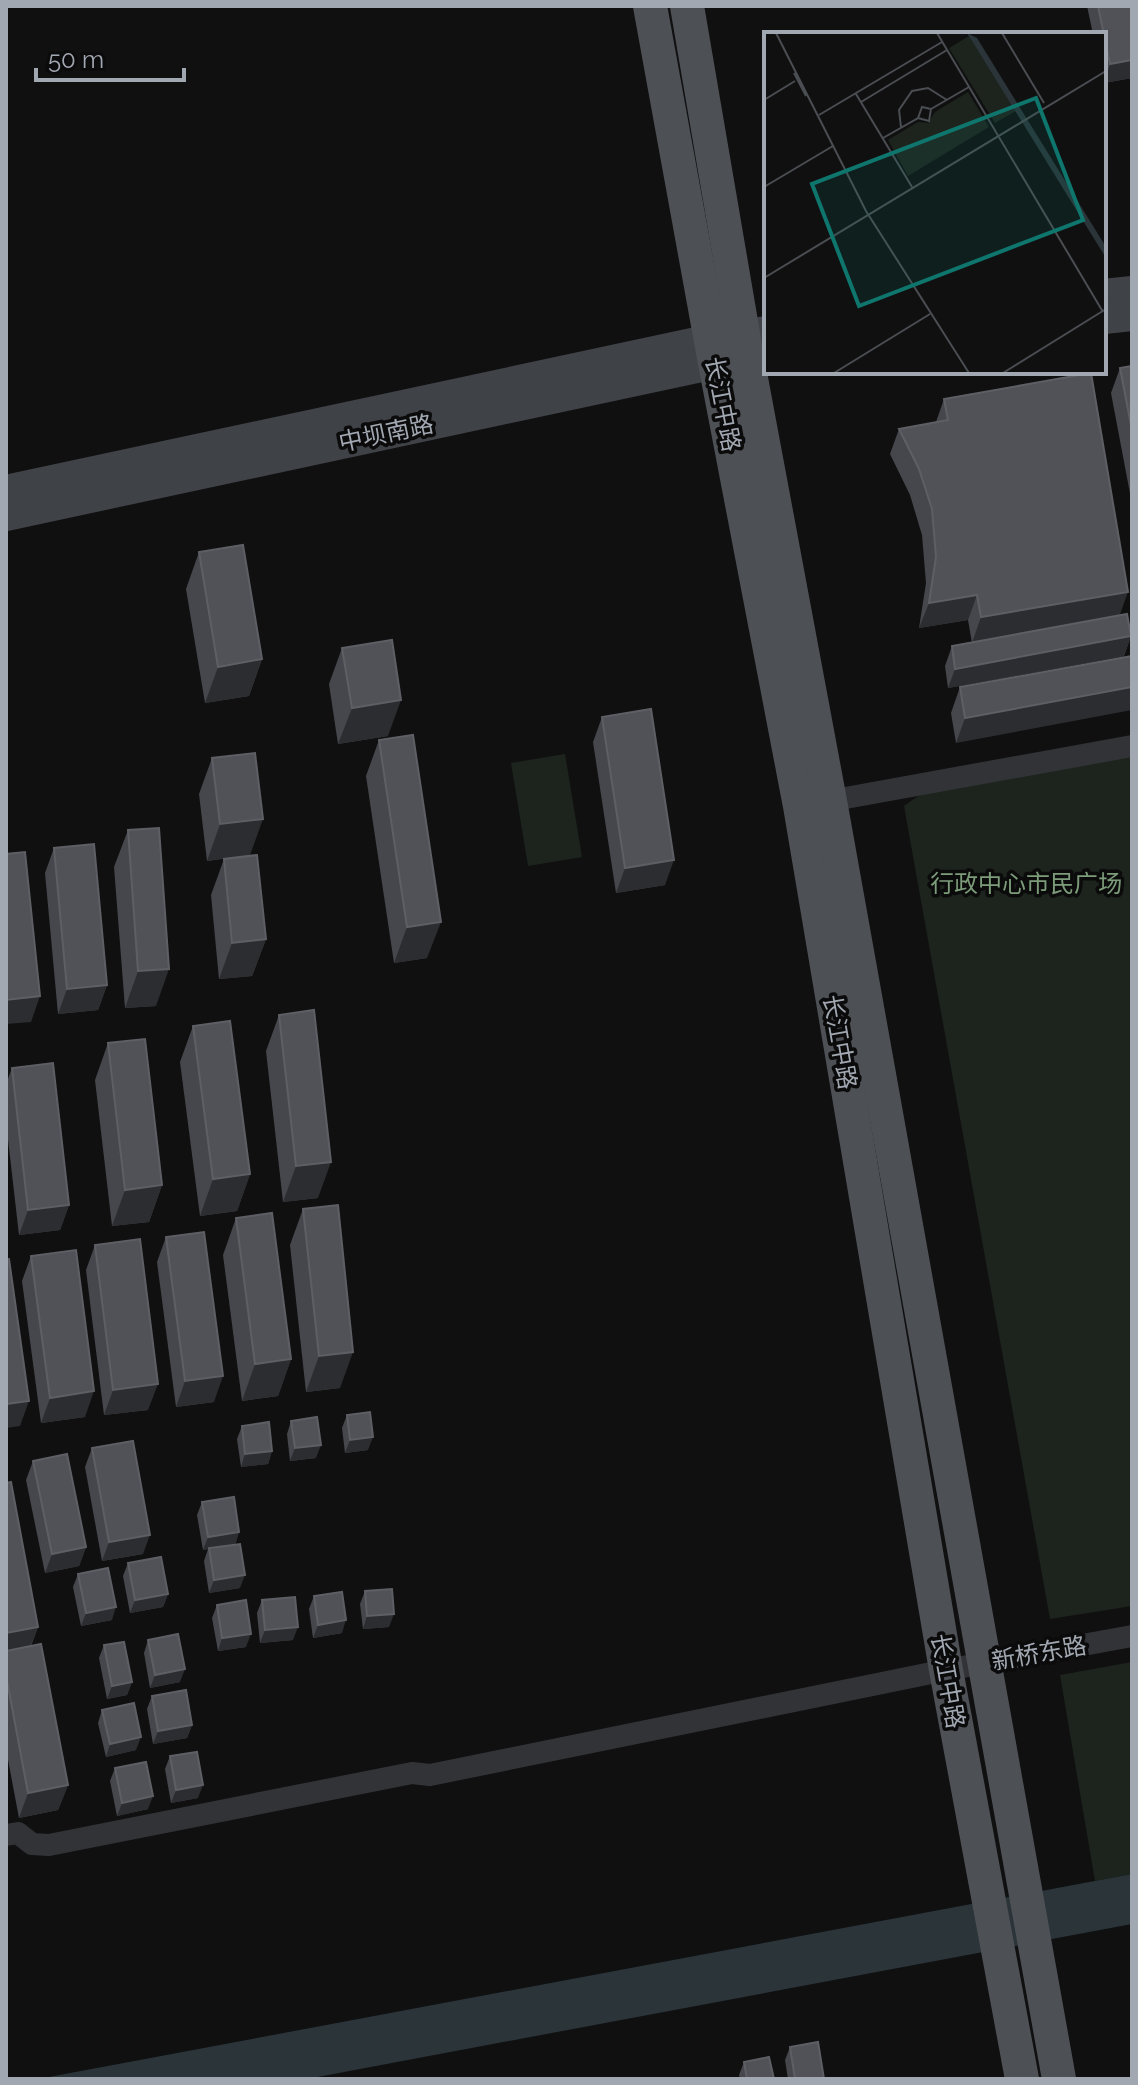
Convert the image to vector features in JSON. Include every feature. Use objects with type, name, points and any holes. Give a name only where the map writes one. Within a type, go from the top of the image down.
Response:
[{"type":"main road","name":"长江中路","points":[[650,6],[741,347]]},
{"type":"main road","name":"长江中路","points":[[687,6],[815,804],[946,1670],[1022,2079]]},
{"type":"main road","points":[[1106,295],[1132,292]]},
{"type":"main road","points":[[1106,318],[1132,315]]},
{"type":"main road","name":"中坝南路","points":[[6,491],[741,347]]},
{"type":"main road","name":"中坝南路","points":[[6,515],[741,347]]},
{"type":"main road","name":"长江中路","points":[[815,804],[985,1663],[1059,2079]]},
{"type":"street","points":[[815,804],[1132,746]]},
{"type":"street","name":"新桥东路","points":[[6,1835],[18,1833],[32,1844],[49,1845],[412,1773],[430,1775],[946,1670],[1132,1636]]},
{"type":"green space","points":[[565,754],[582,857],[528,866],[511,763]]},
{"type":"green space","name":"行政中心市民广场","points":[[1132,756],[1132,1606],[1050,1619],[904,806],[921,794]]},
{"type":"green space","points":[[1132,1662],[1132,1874],[1095,1881],[1060,1675]]},
{"type":"shaded area","points":[[1132,1874],[1132,1924],[307,2079],[38,2079]]},
{"type":"building","points":[[1098,6],[1132,6],[1132,60],[1110,64],[1106,32],[1103,32]]},
{"type":"building","points":[[1132,366],[1132,430],[1120,368]]},
{"type":"building","points":[[1091,374],[1128,592],[981,617],[977,595],[929,603],[936,557],[932,509],[919,469],[899,429],[948,420],[944,399]]},
{"type":"building","points":[[243,545],[262,659],[218,667],[199,552]]},
{"type":"building","points":[[1127,614],[1131,636],[955,669],[952,646]]},
{"type":"building","points":[[392,640],[401,700],[352,708],[342,648]]},
{"type":"building","points":[[1132,656],[1132,687],[965,718],[960,687]]},
{"type":"building","points":[[651,709],[674,860],[625,868],[602,717]]},
{"type":"building","points":[[413,735],[441,922],[407,927],[379,740]]},
{"type":"building","points":[[255,753],[263,819],[220,824],[212,758]]},
{"type":"building","points":[[159,828],[169,969],[138,971],[128,830]]},
{"type":"building","points":[[94,844],[107,985],[67,989],[54,848]]},
{"type":"building","points":[[25,852],[40,996],[6,1000],[6,854]]},
{"type":"building","points":[[257,855],[266,939],[232,943],[224,859]]},
{"type":"building","points":[[314,1010],[331,1162],[296,1166],[279,1015]]},
{"type":"building","points":[[230,1021],[250,1174],[213,1179],[193,1026]]},
{"type":"building","points":[[145,1039],[162,1185],[125,1190],[108,1043]]},
{"type":"building","points":[[53,1063],[69,1205],[28,1210],[12,1068]]},
{"type":"building","points":[[338,1205],[353,1352],[319,1356],[303,1209]]},
{"type":"building","points":[[272,1213],[291,1359],[255,1364],[236,1218]]},
{"type":"building","points":[[204,1232],[223,1376],[185,1381],[166,1237]]},
{"type":"building","points":[[140,1239],[158,1384],[113,1390],[95,1245]]},
{"type":"building","points":[[76,1250],[94,1391],[50,1398],[31,1256]]},
{"type":"building","points":[[9,1259],[29,1401],[6,1404],[6,1260]]},
{"type":"building","points":[[370,1412],[373,1437],[350,1440],[347,1415]]},
{"type":"building","points":[[317,1417],[321,1445],[295,1448],[291,1421]]},
{"type":"building","points":[[269,1422],[272,1451],[245,1454],[242,1426]]},
{"type":"building","points":[[133,1441],[150,1535],[109,1542],[92,1448]]},
{"type":"building","points":[[67,1454],[86,1547],[52,1554],[33,1461]]},
{"type":"building","points":[[11,1482],[38,1627],[6,1633],[6,1483]]},
{"type":"building","points":[[234,1497],[239,1532],[208,1537],[202,1502]]},
{"type":"building","points":[[240,1544],[245,1575],[214,1580],[209,1548]]},
{"type":"building","points":[[161,1557],[168,1594],[135,1600],[128,1563]]},
{"type":"building","points":[[108,1568],[116,1607],[86,1613],[78,1574]]},
{"type":"building","points":[[392,1589],[394,1614],[367,1616],[365,1591]]},
{"type":"building","points":[[342,1592],[346,1620],[318,1625],[314,1596]]},
{"type":"building","points":[[295,1597],[298,1627],[265,1630],[262,1600]]},
{"type":"building","points":[[246,1600],[251,1634],[222,1638],[217,1605]]},
{"type":"building","points":[[178,1634],[185,1669],[155,1675],[148,1640]]},
{"type":"building","points":[[124,1642],[132,1682],[112,1686],[104,1645]]},
{"type":"building","points":[[41,1644],[68,1785],[28,1793],[6,1675],[6,1651]]},
{"type":"building","points":[[186,1690],[192,1725],[158,1731],[152,1696]]},
{"type":"building","points":[[134,1703],[141,1737],[110,1744],[102,1710]]},
{"type":"building","points":[[197,1752],[203,1785],[176,1790],[170,1756]]},
{"type":"building","points":[[146,1762],[153,1796],[122,1803],[115,1768]]},
{"type":"building","points":[[818,2042],[824,2079],[795,2079],[790,2047]]},
{"type":"building","points":[[769,2057],[774,2079],[747,2079],[744,2062]]}]
